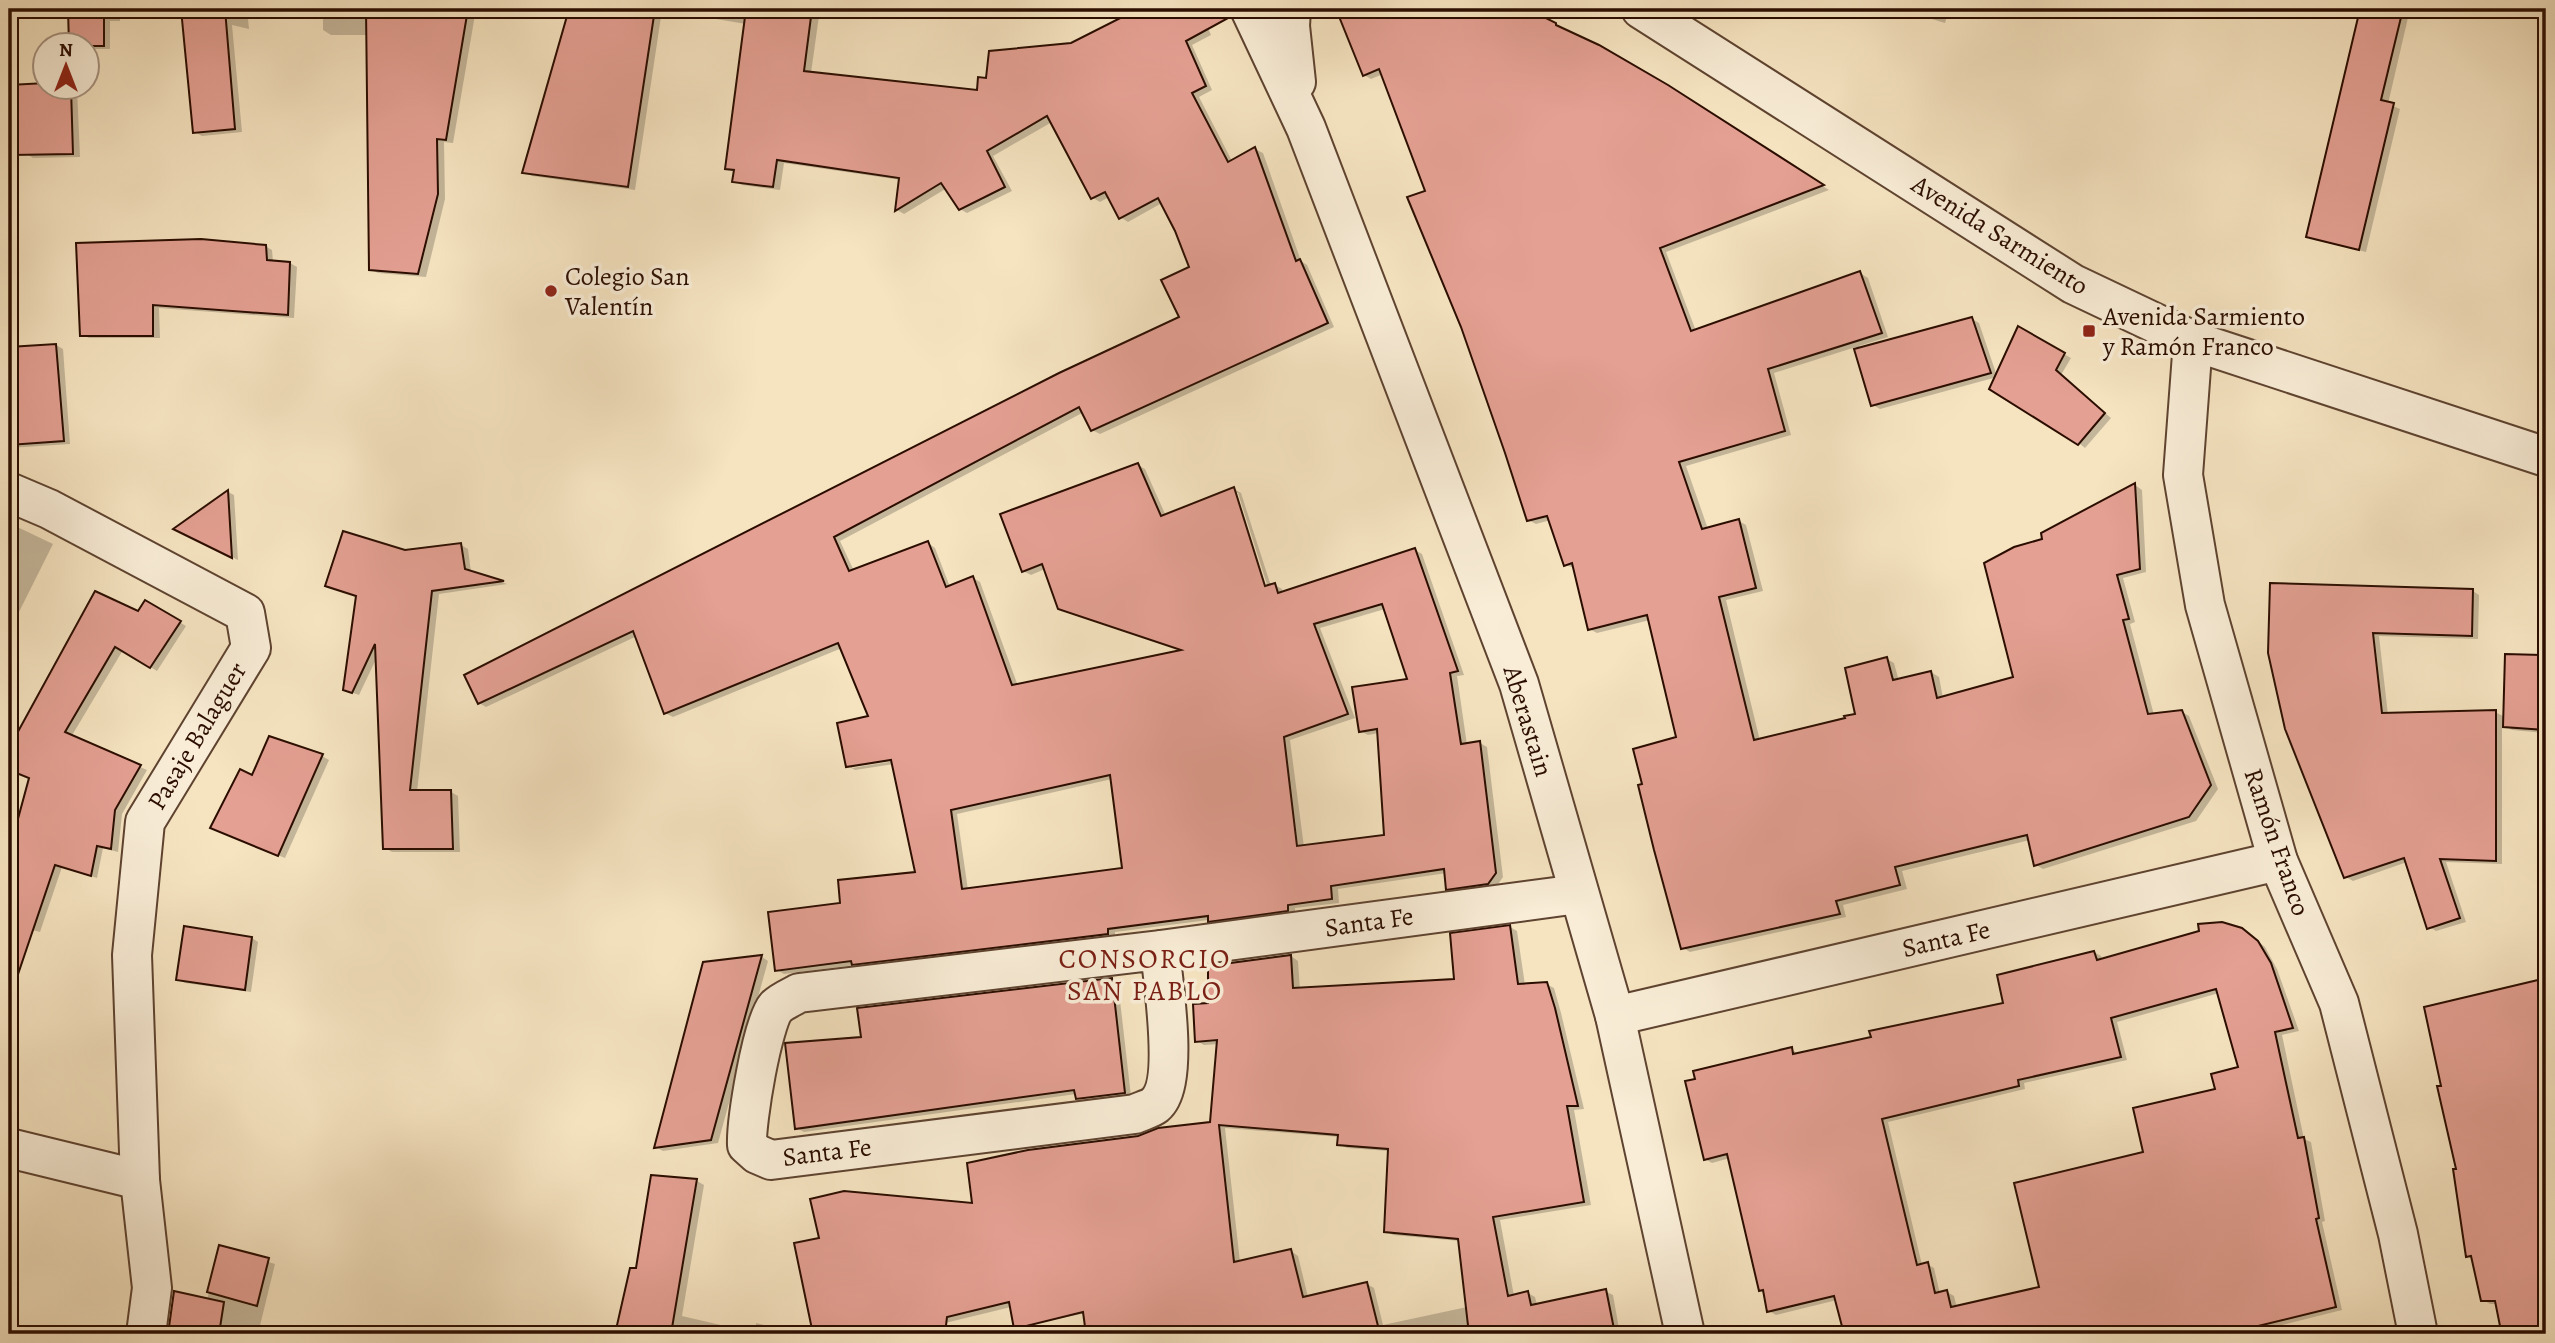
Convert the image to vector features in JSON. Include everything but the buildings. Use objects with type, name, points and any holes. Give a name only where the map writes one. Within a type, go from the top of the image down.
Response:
[{"type":"street","name":"Aberastain","points":[[1250,9],[1306,128],[1519,684],[1615,1016],[1685,1334]]},
{"type":"street","name":"Aberastain","points":[[1291,9],[1292,54],[1306,128]]},
{"type":"street","name":"Avenida Sarmiento","points":[[1641,9],[2073,284],[2193,341],[2546,457]]},
{"type":"street","name":"Ramón Franco","points":[[2193,341],[2183,475],[2205,605],[2278,861],[2339,1003],[2398,1234],[2418,1334]]},
{"type":"street","name":"Pasaje Balaguer","points":[[9,492],[49,509],[245,612],[251,648],[145,822],[132,955],[141,1180],[152,1288],[146,1334]]},
{"type":"street","name":"Santa Fe","points":[[1615,1016],[2278,861]]},
{"type":"street","name":"Santa Fe","points":[[1160,950],[1169,1065],[1166,1086],[1156,1105],[1135,1114],[771,1160],[757,1154],[747,1144],[747,1129],[764,1037],[775,1008],[799,993],[1160,950],[1578,894]]},
{"type":"street","points":[[9,1148],[141,1180]]},
{"type":"place","name":"Colegio San Valentín","points":[[551,291]]},
{"type":"place","name":"Avenida Sarmiento y Ramón Franco","points":[[2089,331]]},
{"type":"district","name":"CONSORCIO SAN PABLO","points":[[1145,975]]}]
